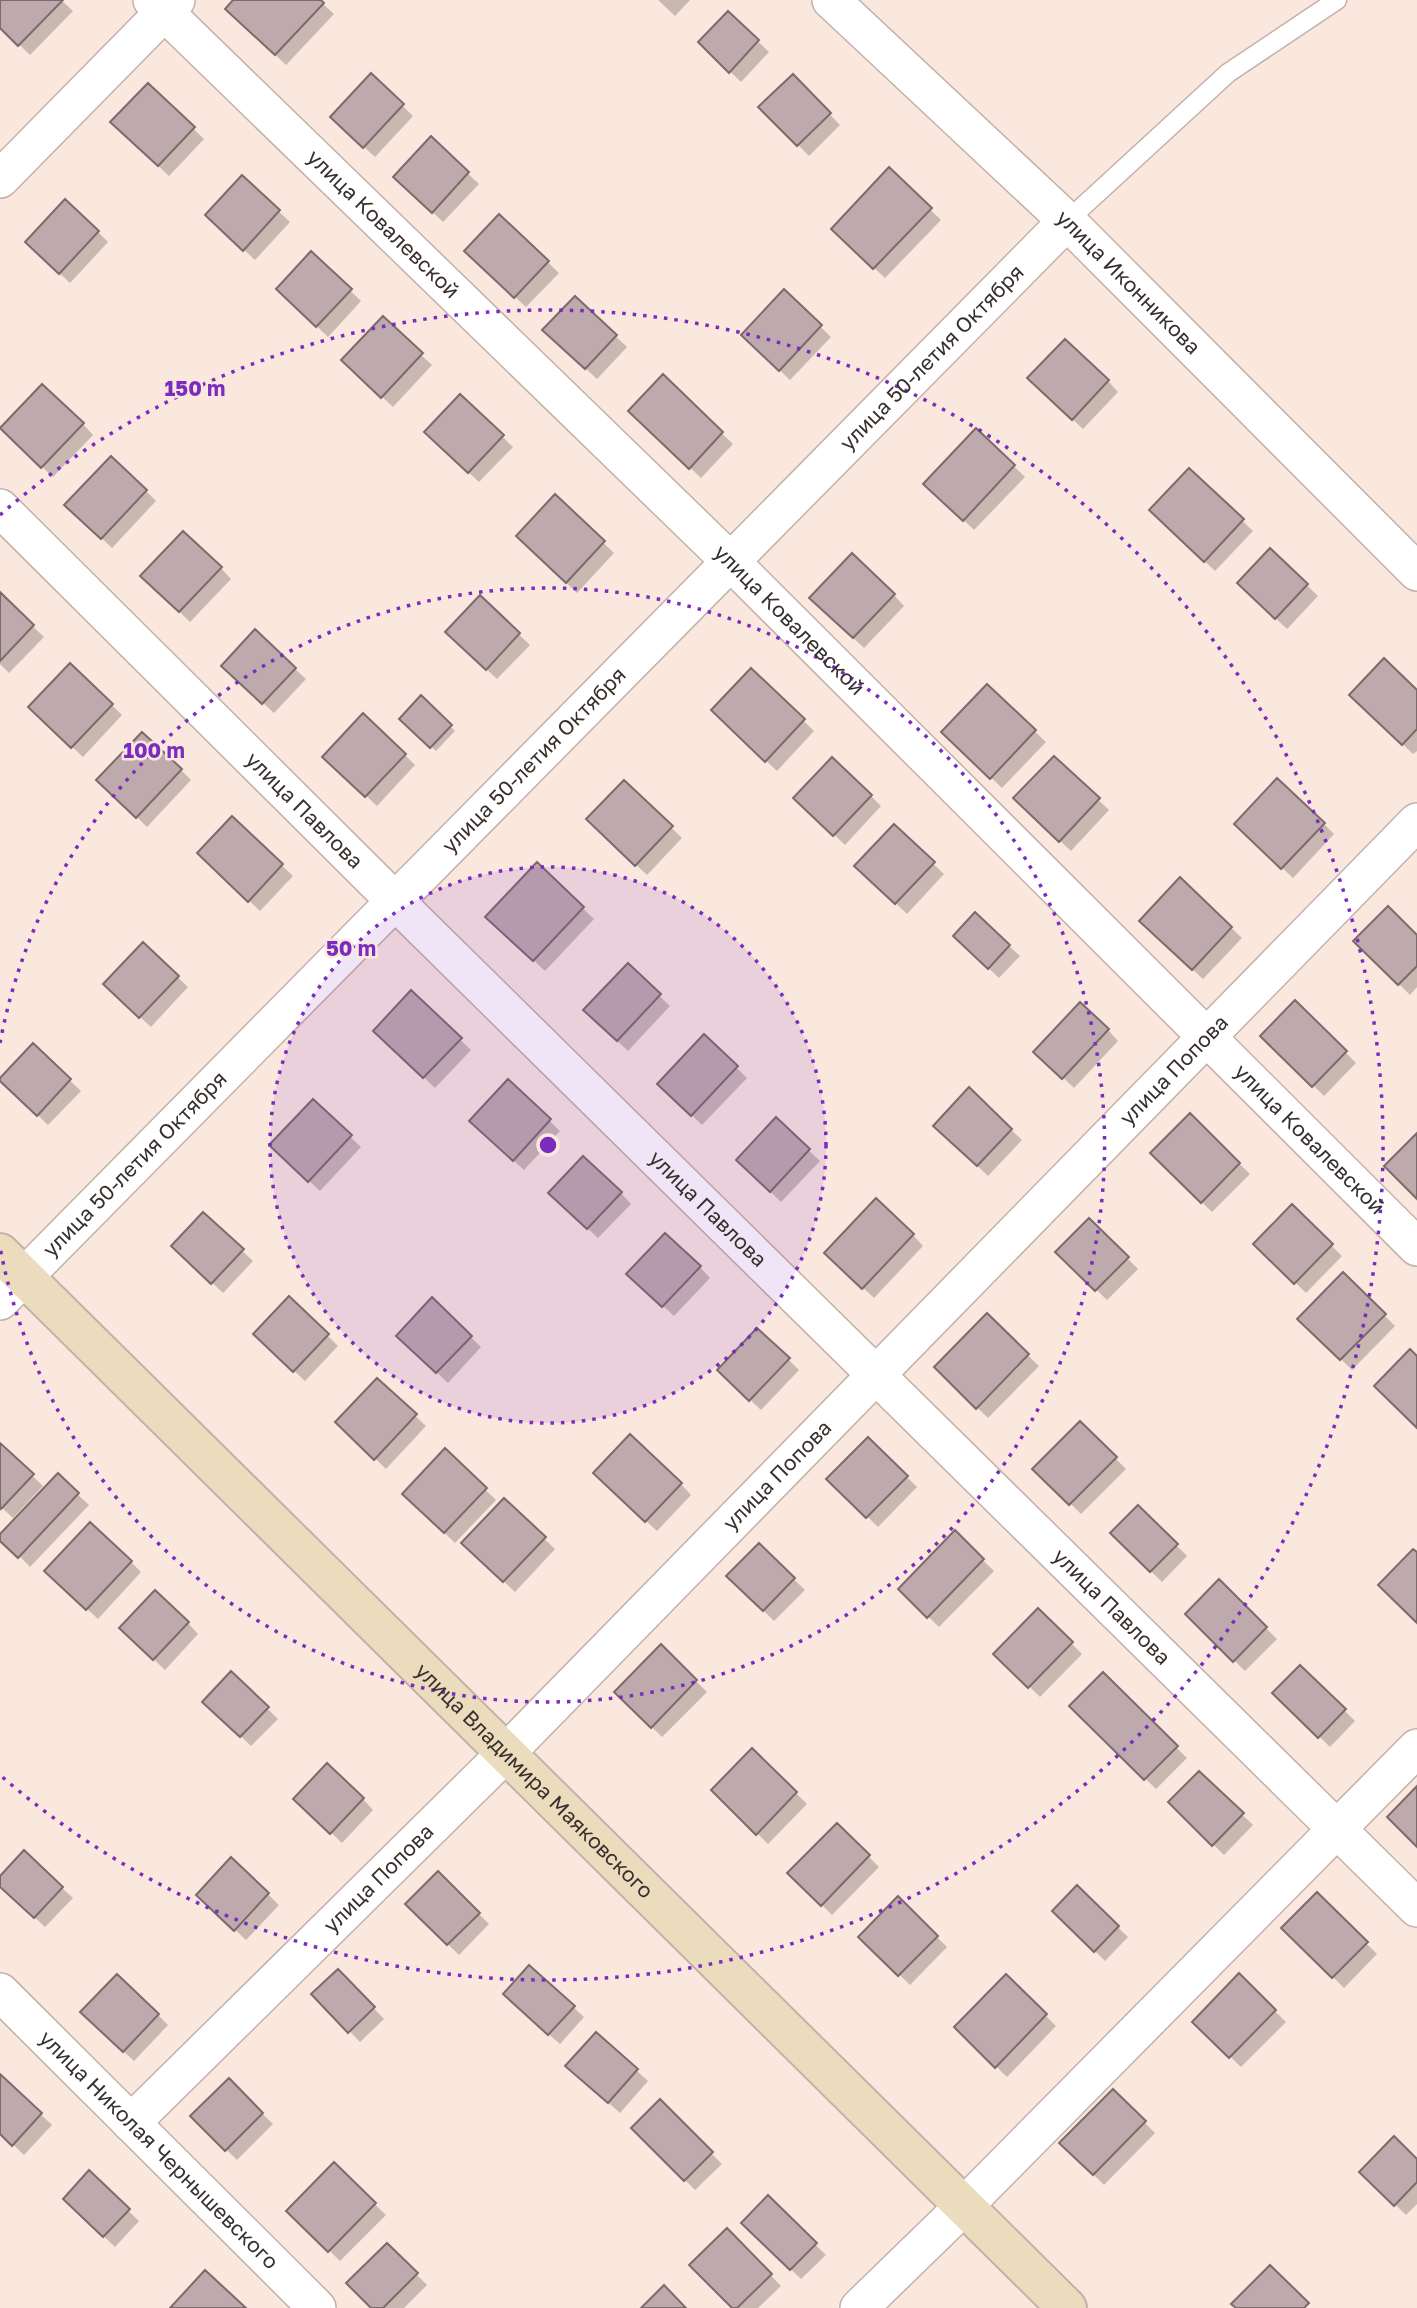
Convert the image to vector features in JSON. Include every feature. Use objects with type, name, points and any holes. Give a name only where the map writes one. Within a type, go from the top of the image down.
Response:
[{"type":"street","name":"улица Иконникова","points":[[831,0],[1067,221],[1417,572]]},
{"type":"street","points":[[0,179],[164,4]]},
{"type":"street","name":"улица Ковалевской","points":[[164,4],[731,562],[1417,1248]]},
{"type":"street","name":"улица 50-летия Октября","points":[[8,1277],[395,901],[1067,221]]},
{"type":"street","name":"улица Павлова","points":[[0,508],[1417,1908]]},
{"type":"street","name":"улица Попова","points":[[131,2123],[506,1753],[1417,822]]},
{"type":"street","name":"улица Владимира Маяковского","points":[[8,1277],[506,1753],[1068,2308]]},
{"type":"street","points":[[859,2308],[964,2206],[1417,1748]]},
{"type":"street","name":"улица Николая Чернышевского","points":[[0,1992],[317,2308]]},
{"type":"lane","points":[[1067,221],[1228,73],[1337,0]]},
{"type":"building","points":[[0,0],[63,0],[18,46],[0,28]]},
{"type":"building","points":[[233,0],[321,0],[324,3],[275,55],[225,9]]},
{"type":"building","points":[[728,11],[759,40],[729,73],[698,42]]},
{"type":"building","points":[[371,73],[404,104],[363,148],[330,117]]},
{"type":"building","points":[[793,74],[831,113],[797,146],[758,107]]},
{"type":"building","points":[[148,83],[195,127],[158,166],[110,122]]},
{"type":"building","points":[[431,136],[469,172],[432,213],[393,177]]},
{"type":"building","points":[[889,167],[932,208],[873,269],[831,229]]},
{"type":"building","points":[[242,175],[280,210],[243,251],[205,215]]},
{"type":"building","points":[[65,199],[99,231],[59,274],[25,242]]},
{"type":"building","points":[[499,214],[549,261],[514,298],[464,251]]},
{"type":"building","points":[[311,251],[352,289],[316,327],[276,289]]},
{"type":"building","points":[[784,289],[822,325],[779,371],[741,335]]},
{"type":"building","points":[[575,296],[617,335],[585,369],[542,330]]},
{"type":"building","points":[[383,316],[423,353],[381,398],[341,360]]},
{"type":"building","points":[[1065,339],[1109,380],[1072,420],[1027,378]]},
{"type":"building","points":[[663,374],[723,432],[689,469],[628,411]]},
{"type":"building","points":[[42,384],[84,423],[41,468],[0,428]]},
{"type":"building","points":[[460,394],[504,435],[468,473],[424,432]]},
{"type":"building","points":[[976,428],[1015,465],[963,521],[923,484]]},
{"type":"building","points":[[111,456],[147,490],[101,539],[64,505]]},
{"type":"building","points":[[1189,468],[1244,519],[1204,562],[1149,510]]},
{"type":"building","points":[[555,494],[605,541],[566,583],[516,536]]},
{"type":"building","points":[[183,531],[222,567],[179,612],[140,576]]},
{"type":"building","points":[[1270,548],[1308,584],[1275,619],[1237,583]]},
{"type":"building","points":[[852,553],[895,594],[853,638],[809,598]]},
{"type":"building","points":[[0,592],[34,625],[0,661]]},
{"type":"building","points":[[480,595],[520,633],[486,670],[445,632]]},
{"type":"building","points":[[255,629],[296,668],[262,704],[221,666]]},
{"type":"building","points":[[1384,658],[1417,690],[1417,729],[1402,745],[1349,695]]},
{"type":"building","points":[[70,663],[113,704],[71,748],[28,707]]},
{"type":"building","points":[[751,668],[805,719],[765,762],[711,710]]},
{"type":"building","points":[[987,684],[1036,730],[990,779],[941,732]]},
{"type":"building","points":[[421,695],[452,725],[430,748],[399,719]]},
{"type":"building","points":[[363,713],[406,754],[365,797],[322,757]]},
{"type":"building","points":[[142,732],[182,769],[136,818],[96,780]]},
{"type":"building","points":[[1054,756],[1100,798],[1059,842],[1013,798]]},
{"type":"building","points":[[832,757],[872,795],[833,836],[793,798]]},
{"type":"building","points":[[1277,778],[1325,823],[1281,869],[1234,824]]},
{"type":"building","points":[[624,780],[673,826],[635,866],[586,819]]},
{"type":"building","points":[[232,816],[283,864],[248,902],[197,853]]},
{"type":"building","points":[[894,824],[935,862],[895,904],[854,866]]},
{"type":"building","points":[[537,862],[584,907],[533,961],[485,917]]},
{"type":"building","points":[[1180,877],[1232,927],[1192,970],[1139,921]]},
{"type":"building","points":[[1388,906],[1417,935],[1417,966],[1398,985],[1353,941]]},
{"type":"building","points":[[975,912],[1010,945],[988,969],[953,936]]},
{"type":"building","points":[[143,942],[179,976],[139,1018],[103,984]]},
{"type":"building","points":[[628,963],[661,994],[617,1041],[583,1010]]},
{"type":"building","points":[[411,990],[462,1038],[423,1078],[373,1031]]},
{"type":"building","points":[[1295,1000],[1347,1051],[1312,1087],[1260,1036]]},
{"type":"building","points":[[1080,1002],[1109,1029],[1062,1079],[1033,1052]]},
{"type":"building","points":[[704,1034],[738,1066],[691,1116],[657,1084]]},
{"type":"building","points":[[33,1043],[71,1079],[37,1116],[0,1081]]},
{"type":"building","points":[[508,1079],[551,1119],[513,1161],[469,1121]]},
{"type":"building","points":[[969,1087],[1012,1129],[977,1166],[933,1126]]},
{"type":"building","points":[[313,1099],[352,1135],[308,1182],[269,1145]]},
{"type":"building","points":[[1190,1113],[1240,1163],[1201,1203],[1150,1153]]},
{"type":"building","points":[[776,1117],[810,1149],[770,1192],[736,1160]]},
{"type":"building","points":[[1417,1133],[1417,1199],[1384,1166]]},
{"type":"building","points":[[583,1156],[622,1192],[587,1229],[548,1193]]},
{"type":"building","points":[[876,1198],[914,1234],[862,1289],[824,1253]]},
{"type":"building","points":[[1292,1204],[1333,1244],[1294,1284],[1253,1244]]},
{"type":"building","points":[[203,1212],[244,1249],[211,1284],[171,1246]]},
{"type":"building","points":[[1089,1218],[1129,1257],[1095,1291],[1055,1252]]},
{"type":"building","points":[[665,1233],[701,1266],[662,1307],[626,1274]]},
{"type":"building","points":[[1343,1272],[1386,1314],[1340,1360],[1297,1319]]},
{"type":"building","points":[[289,1296],[329,1334],[293,1372],[253,1334]]},
{"type":"building","points":[[432,1297],[472,1336],[436,1373],[396,1336]]},
{"type":"building","points":[[987,1313],[1029,1354],[976,1409],[934,1367]]},
{"type":"building","points":[[757,1328],[790,1358],[749,1401],[717,1370]]},
{"type":"building","points":[[1410,1349],[1417,1356],[1417,1428],[1374,1386]]},
{"type":"building","points":[[377,1378],[417,1414],[374,1460],[335,1422]]},
{"type":"building","points":[[1080,1421],[1117,1457],[1069,1505],[1032,1469]]},
{"type":"building","points":[[630,1434],[682,1483],[645,1522],[593,1473]]},
{"type":"building","points":[[868,1437],[908,1476],[866,1518],[826,1479]]},
{"type":"building","points":[[0,1443],[34,1474],[1,1509],[0,1507]]},
{"type":"building","points":[[445,1448],[487,1488],[444,1533],[402,1494]]},
{"type":"building","points":[[58,1473],[79,1493],[18,1558],[0,1541],[0,1534]]},
{"type":"building","points":[[504,1498],[546,1537],[503,1582],[461,1543]]},
{"type":"building","points":[[1138,1505],[1178,1544],[1150,1572],[1110,1533]]},
{"type":"building","points":[[90,1522],[132,1561],[86,1610],[44,1571]]},
{"type":"building","points":[[955,1530],[984,1559],[927,1618],[898,1589]]},
{"type":"building","points":[[759,1543],[795,1578],[763,1611],[726,1576]]},
{"type":"building","points":[[1413,1549],[1417,1552],[1417,1623],[1378,1585]]},
{"type":"building","points":[[1219,1579],[1267,1627],[1233,1662],[1185,1614]]},
{"type":"building","points":[[155,1590],[189,1622],[153,1660],[119,1628]]},
{"type":"building","points":[[1038,1608],[1073,1642],[1028,1688],[993,1654]]},
{"type":"building","points":[[661,1644],[697,1680],[651,1728],[614,1692]]},
{"type":"building","points":[[1300,1665],[1346,1709],[1318,1738],[1272,1693]]},
{"type":"building","points":[[231,1671],[269,1707],[240,1737],[202,1702]]},
{"type":"building","points":[[1103,1672],[1178,1746],[1144,1780],[1069,1706]]},
{"type":"building","points":[[752,1748],[797,1792],[756,1835],[711,1790]]},
{"type":"building","points":[[327,1763],[364,1798],[330,1834],[293,1799]]},
{"type":"building","points":[[1199,1771],[1244,1813],[1212,1846],[1168,1802]]},
{"type":"building","points":[[1417,1786],[1417,1847],[1387,1817]]},
{"type":"building","points":[[837,1823],[870,1855],[821,1906],[787,1873]]},
{"type":"building","points":[[24,1850],[63,1887],[34,1918],[0,1887],[0,1876]]},
{"type":"building","points":[[231,1857],[269,1893],[234,1931],[196,1895]]},
{"type":"building","points":[[438,1871],[480,1913],[447,1945],[405,1904]]},
{"type":"building","points":[[1077,1885],[1119,1926],[1094,1952],[1052,1911]]},
{"type":"building","points":[[1317,1892],[1368,1942],[1332,1978],[1281,1928]]},
{"type":"building","points":[[898,1896],[938,1936],[898,1976],[858,1937]]},
{"type":"building","points":[[529,1965],[575,2006],[548,2035],[503,1994]]},
{"type":"building","points":[[338,1969],[375,2007],[348,2033],[311,1994]]},
{"type":"building","points":[[1239,1973],[1276,2010],[1229,2058],[1192,2022]]},
{"type":"building","points":[[117,1974],[159,2014],[123,2052],[80,2012]]},
{"type":"building","points":[[1006,1974],[1047,2014],[995,2068],[954,2027]]},
{"type":"building","points":[[596,2032],[638,2069],[608,2103],[565,2066]]},
{"type":"building","points":[[0,2074],[42,2113],[12,2146],[0,2134]]},
{"type":"building","points":[[229,2078],[263,2113],[225,2151],[190,2116]]},
{"type":"building","points":[[1113,2089],[1146,2121],[1093,2175],[1059,2143]]},
{"type":"building","points":[[660,2099],[713,2152],[684,2181],[631,2128]]},
{"type":"building","points":[[1394,2136],[1417,2159],[1417,2182],[1394,2206],[1359,2172]]},
{"type":"building","points":[[334,2162],[376,2203],[328,2252],[286,2211]]},
{"type":"building","points":[[89,2170],[130,2209],[103,2237],[63,2199]]},
{"type":"building","points":[[768,2195],[817,2243],[790,2270],[741,2223]]},
{"type":"building","points":[[727,2228],[772,2274],[737,2308],[732,2308],[689,2265]]},
{"type":"building","points":[[387,2243],[418,2273],[383,2308],[371,2308],[346,2283]]},
{"type":"building","points":[[1270,2265],[1309,2303],[1304,2308],[1236,2308],[1231,2304]]},
{"type":"building","points":[[205,2270],[246,2308],[170,2308]]},
{"type":"building","points":[[664,2285],[686,2308],[641,2308]]}]
